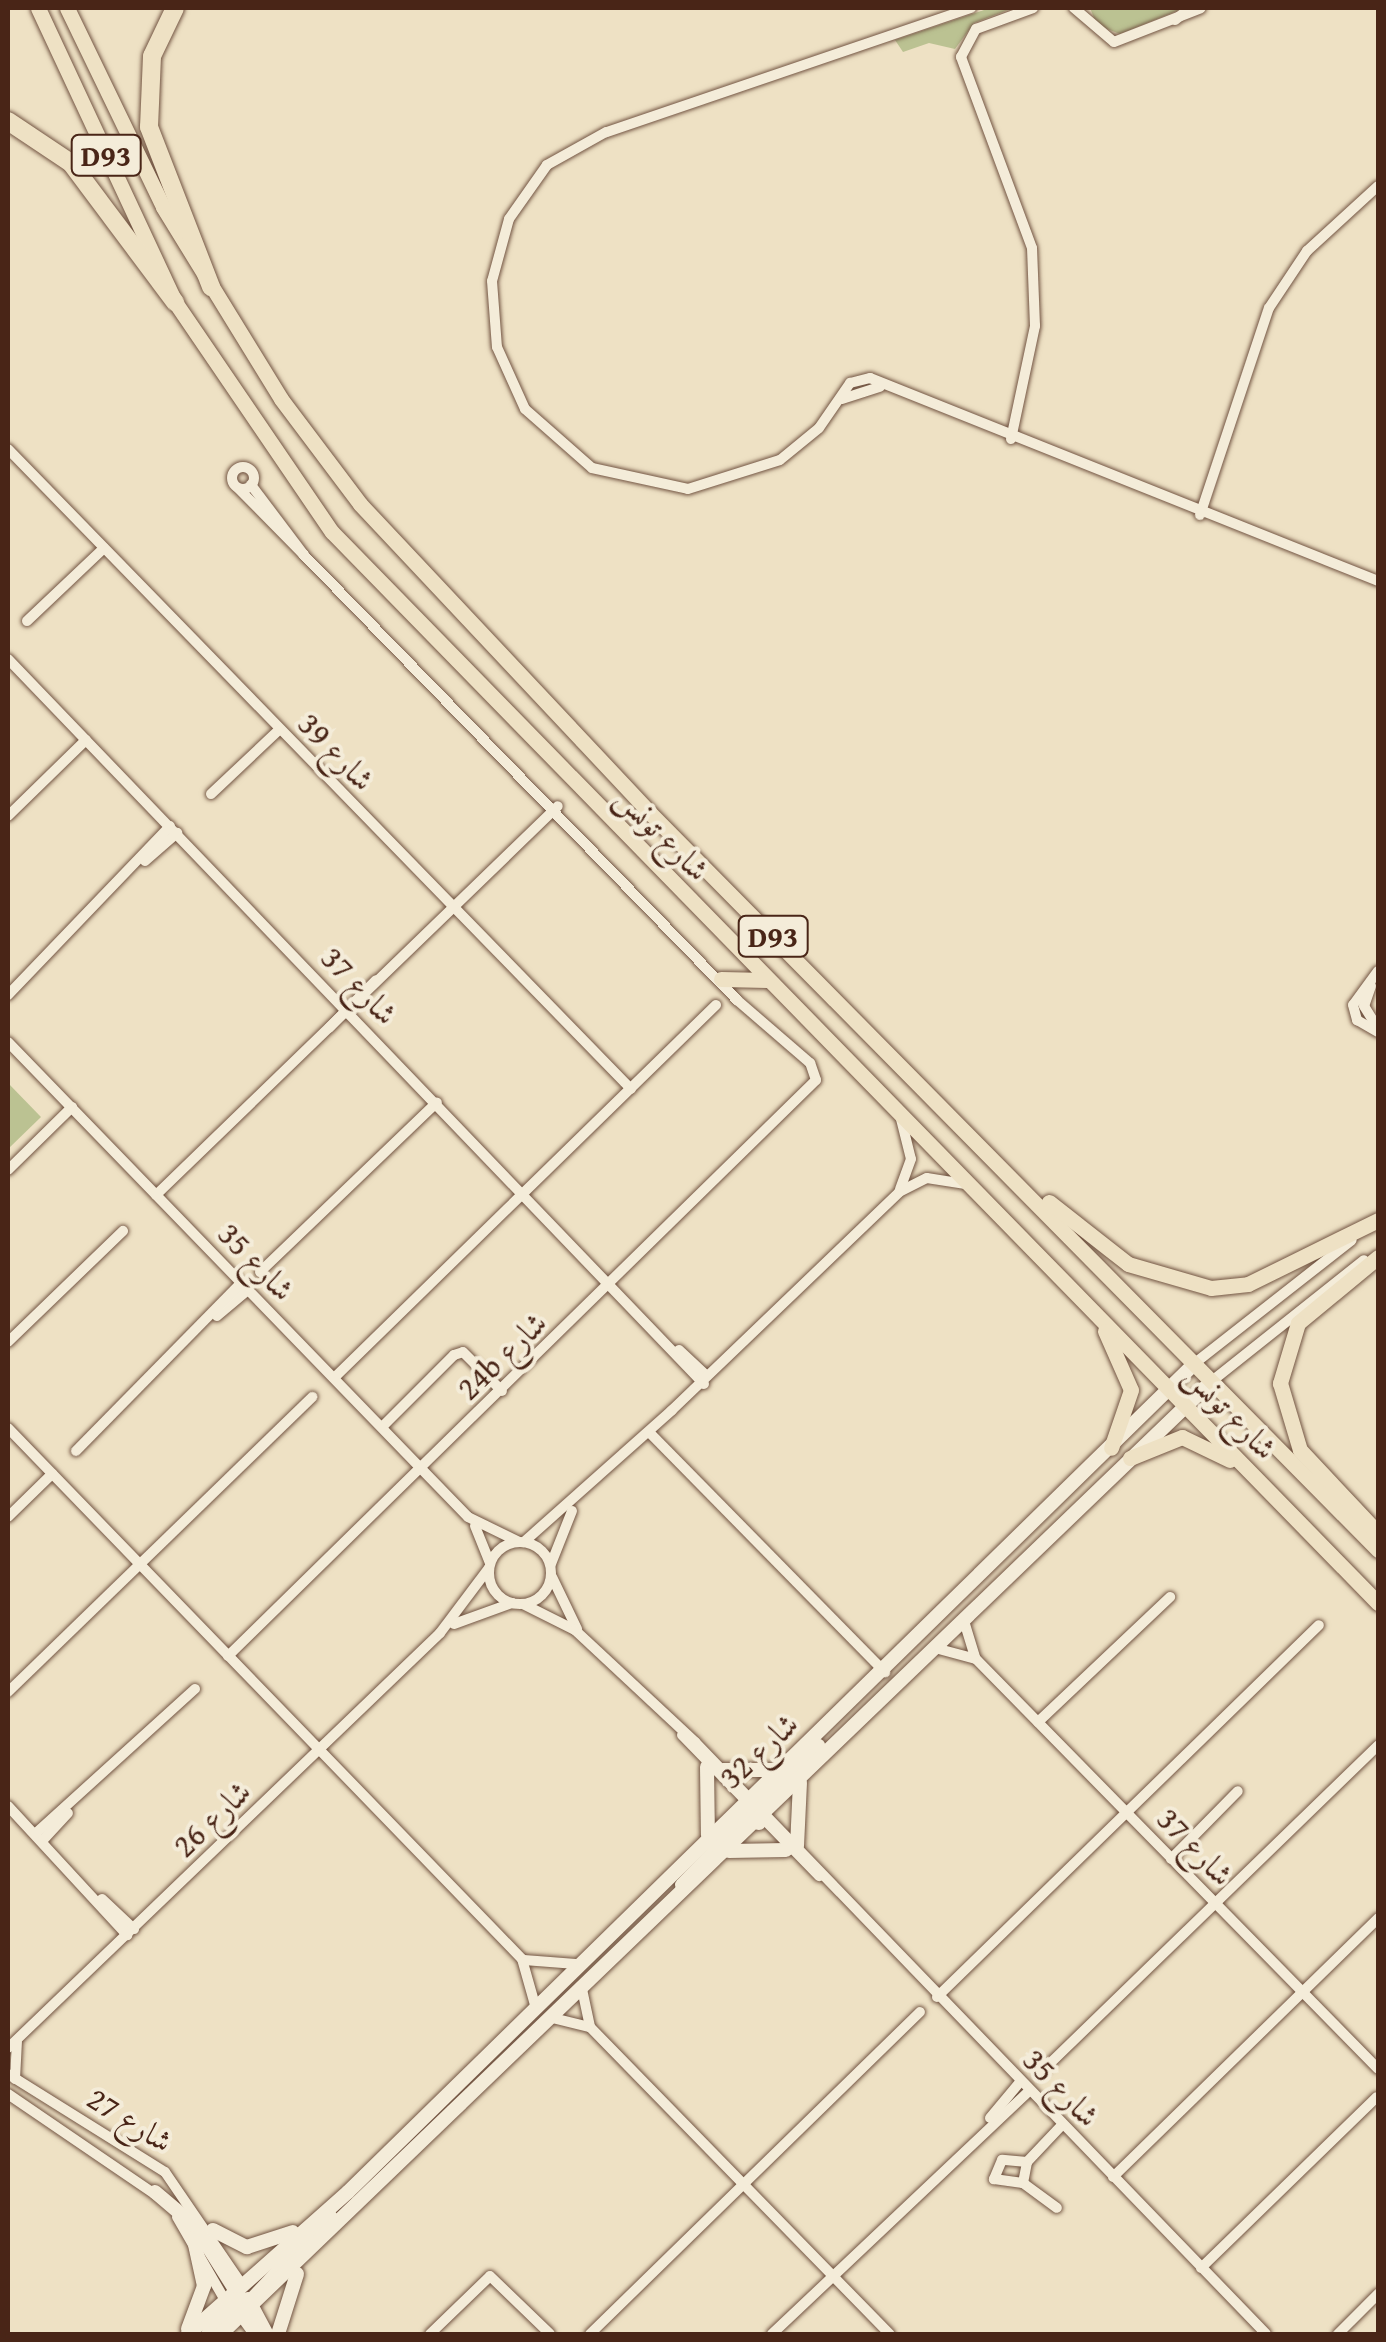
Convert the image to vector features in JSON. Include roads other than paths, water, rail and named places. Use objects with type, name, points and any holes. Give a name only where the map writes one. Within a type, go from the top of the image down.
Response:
[{"type":"highway","points":[[174,8],[152,56],[149,127],[210,287]]},
{"type":"highway","points":[[8,121],[71,163],[174,302]]},
{"type":"main road","name":"شارع تونس","points":[[38,8],[174,302],[332,532],[1378,1604]]},
{"type":"main road","name":"شارع تونس","points":[[67,8],[140,166],[210,287],[309,439],[402,554],[1378,1550]]},
{"type":"main road","points":[[721,980],[767,980]]},
{"type":"main road","points":[[1031,1193],[1128,1264],[1212,1288],[1248,1284],[1378,1222]]},
{"type":"main road","points":[[1378,1253],[1298,1323],[1280,1384],[1300,1450],[1378,1534]]},
{"type":"main road","points":[[1093,1310],[1129,1377],[1128,1412],[1112,1448]]},
{"type":"main road","points":[[1130,1458],[1160,1440],[1192,1438],[1258,1480]]},
{"type":"street","points":[[970,8],[584,140],[532,181],[500,239],[492,303],[504,368],[539,427],[610,476],[668,489],[745,477],[794,452],[859,378],[1197,514],[1378,580]]},
{"type":"street","points":[[1007,437],[1022,397],[1035,326],[1032,248],[961,57],[976,29],[1033,8]]},
{"type":"street","points":[[1074,8],[1114,42],[1170,24],[1201,8]]},
{"type":"street","points":[[1084,8],[1089,23]]},
{"type":"street","points":[[1170,24],[1190,8]]},
{"type":"street","points":[[1197,514],[1269,308],[1308,251],[1378,186]]},
{"type":"street","name":"شارع 39","points":[[8,448],[630,1089]]},
{"type":"street","points":[[245,486],[304,556],[558,806],[737,1000]]},
{"type":"street","points":[[27,621],[104,548]]},
{"type":"street","name":"شارع 37","points":[[8,659],[704,1378]]},
{"type":"street","points":[[210,794],[279,730]]},
{"type":"street","points":[[8,816],[86,740]]},
{"type":"street","points":[[156,1195],[558,806]]},
{"type":"street","points":[[8,995],[174,830]]},
{"type":"street","points":[[8,986],[27,972]]},
{"type":"street","points":[[1378,973],[1364,1006],[1378,1030]]},
{"type":"street","points":[[737,1000],[738,981]]},
{"type":"street","name":"24b شارع","points":[[228,1656],[810,1092],[810,1063],[737,1000]]},
{"type":"street","points":[[334,1378],[716,1006]]},
{"type":"street","name":"شارع 35","points":[[8,1042],[468,1517],[490,1566]]},
{"type":"street","points":[[260,1272],[437,1102]]},
{"type":"street","points":[[8,1170],[72,1107]]},
{"type":"street","points":[[899,1114],[910,1159],[899,1192]]},
{"type":"street","points":[[582,1498],[539,1597],[518,1604],[492,1586],[490,1566],[582,1498],[899,1192],[927,1178],[969,1184]]},
{"type":"street","name":"شارع 32","points":[[186,2334],[239,2305],[314,2252],[729,1851],[780,1769],[886,1672],[1195,1363],[1378,1222]]},
{"type":"street","points":[[8,1342],[123,1230]]},
{"type":"street","name":"شارع 32","points":[[221,2334],[239,2305],[315,2220],[348,2192],[707,1836],[802,1779],[1212,1381],[1378,1253]]},
{"type":"street","points":[[76,1452],[245,1286]]},
{"type":"street","points":[[382,1428],[454,1355],[463,1352],[502,1391]]},
{"type":"street","points":[[8,1692],[312,1397]]},
{"type":"street","points":[[8,1428],[522,1959],[536,2005]]},
{"type":"street","points":[[649,1432],[886,1672]]},
{"type":"street","points":[[8,1517],[52,1474]]},
{"type":"street","name":"شارع 35","points":[[468,1517],[521,1542]]},
{"type":"street","points":[[521,1542],[550,1570]]},
{"type":"street","name":"شارع 26","points":[[11,2076],[13,2045],[440,1633],[490,1566]]},
{"type":"street","name":"شارع 35","points":[[550,1570],[584,1638]]},
{"type":"street","points":[[1038,1722],[1170,1597]]},
{"type":"street","name":"شارع 35","points":[[518,1604],[584,1638],[724,1770],[754,1809]]},
{"type":"street","name":"شارع 26","points":[[440,1633],[518,1604]]},
{"type":"street","name":"شارع 37","points":[[964,1620],[976,1658],[1378,2069]]},
{"type":"street","points":[[937,1996],[1319,1624]]},
{"type":"street","points":[[935,1648],[976,1658]]},
{"type":"street","points":[[38,1838],[195,1689]]},
{"type":"street","points":[[677,1900],[754,1809],[852,1704]]},
{"type":"street","name":"شارع 35","points":[[681,1733],[707,1767],[754,1809],[1266,2334]]},
{"type":"street","points":[[1039,2074],[1378,1744]]},
{"type":"street","points":[[707,1767],[707,1836]]},
{"type":"street","points":[[724,1770],[780,1769]]},
{"type":"street","points":[[729,1851],[792,1848],[802,1779]]},
{"type":"street","points":[[1171,1859],[1238,1791]]},
{"type":"street","points":[[8,1806],[131,1932]]},
{"type":"street","points":[[1113,2177],[1378,1918]]},
{"type":"street","points":[[522,1959],[576,1964]]},
{"type":"street","points":[[582,1989],[590,2028]]},
{"type":"street","points":[[590,2334],[920,2012]]},
{"type":"street","points":[[552,2018],[590,2028],[890,2334]]},
{"type":"street","name":"شارع 27","points":[[11,2076],[145,2156],[212,2230],[239,2305]]},
{"type":"street","points":[[772,2334],[1025,2086]]},
{"type":"street","name":"شارع 27","points":[[8,2094],[155,2192],[239,2305],[267,2334]]},
{"type":"street","points":[[1201,2268],[1377,2098]]},
{"type":"street","points":[[1023,2183],[1026,2162],[1062,2126]]},
{"type":"street","points":[[1026,2162],[1002,2160],[994,2180],[1023,2183],[1057,2208]]},
{"type":"street","points":[[155,2192],[195,2226],[256,2334]]},
{"type":"street","points":[[208,2334],[348,2192]]},
{"type":"street","points":[[212,2230],[257,2247],[315,2220]]},
{"type":"street","points":[[186,2334],[204,2286],[194,2240]]},
{"type":"street","points":[[278,2334],[286,2292],[314,2252]]},
{"type":"street","points":[[430,2334],[490,2276],[550,2334]]},
{"type":"street","points":[[1338,2334],[1378,2294]]}]
